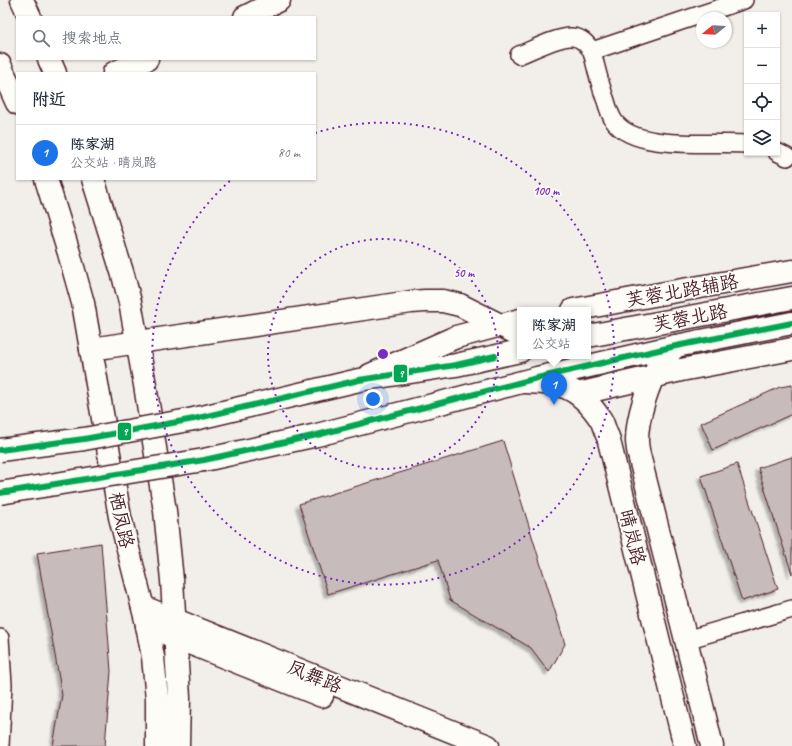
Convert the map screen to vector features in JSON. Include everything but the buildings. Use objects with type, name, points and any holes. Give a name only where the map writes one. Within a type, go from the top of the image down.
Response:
[{"type":"main road","points":[[22,0],[30,16]]},
{"type":"main road","points":[[247,16],[279,0]]},
{"type":"main road","points":[[49,60],[55,72]]},
{"type":"main road","points":[[116,72],[145,60]]},
{"type":"main road","points":[[0,65],[16,101]]},
{"type":"main road","name":"栖凤路","points":[[46,180],[83,303],[120,517],[145,617],[153,657],[158,699],[157,746]]},
{"type":"main road","points":[[93,180],[130,302],[165,510],[172,580],[179,698],[178,746]]},
{"type":"main road","name":"芙蓉北路辅路","points":[[589,307],[792,271]]},
{"type":"main road","name":"芙蓉北路","points":[[591,335],[792,298]]},
{"type":"main road","points":[[91,349],[425,301],[443,301],[460,305],[510,322],[517,331]]},
{"type":"main road","points":[[359,380],[456,337],[510,322]]},
{"type":"main road","name":"芙蓉北路","points":[[0,493],[204,460],[324,433],[522,382],[676,346],[792,323]]},
{"type":"main road","name":"晴岚路","points":[[676,346],[660,364],[653,376],[638,424],[636,442],[712,746]]},
{"type":"main road","points":[[578,394],[681,370],[792,349]]},
{"type":"main road","points":[[0,450],[84,439],[194,419],[359,380],[456,365],[517,352]]},
{"type":"main road","name":"晴岚路","points":[[522,382],[545,383],[564,387],[578,394],[592,407],[601,421],[608,437],[685,746]]},
{"type":"main road","name":"凤舞路","points":[[145,617],[488,746]]},
{"type":"main road","name":"凤舞路","points":[[175,628],[448,746]]},
{"type":"street","points":[[592,51],[744,0]]},
{"type":"street","points":[[519,55],[557,40],[572,37],[583,40],[592,51],[602,91],[609,111],[614,122],[622,129],[635,136],[652,141],[744,144]]},
{"type":"street","points":[[686,640],[792,609]]},
{"type":"street","points":[[0,638],[3,684],[0,746]]},
{"type":"transit line","name":"9","points":[[0,493],[204,460],[317,435],[537,378],[676,346],[792,323]]},
{"type":"transit line","name":"9","points":[[0,450],[84,439],[194,419],[359,380],[456,365],[495,356]]},
{"type":"place","name":"陈家湖","points":[[554,405]]}]
